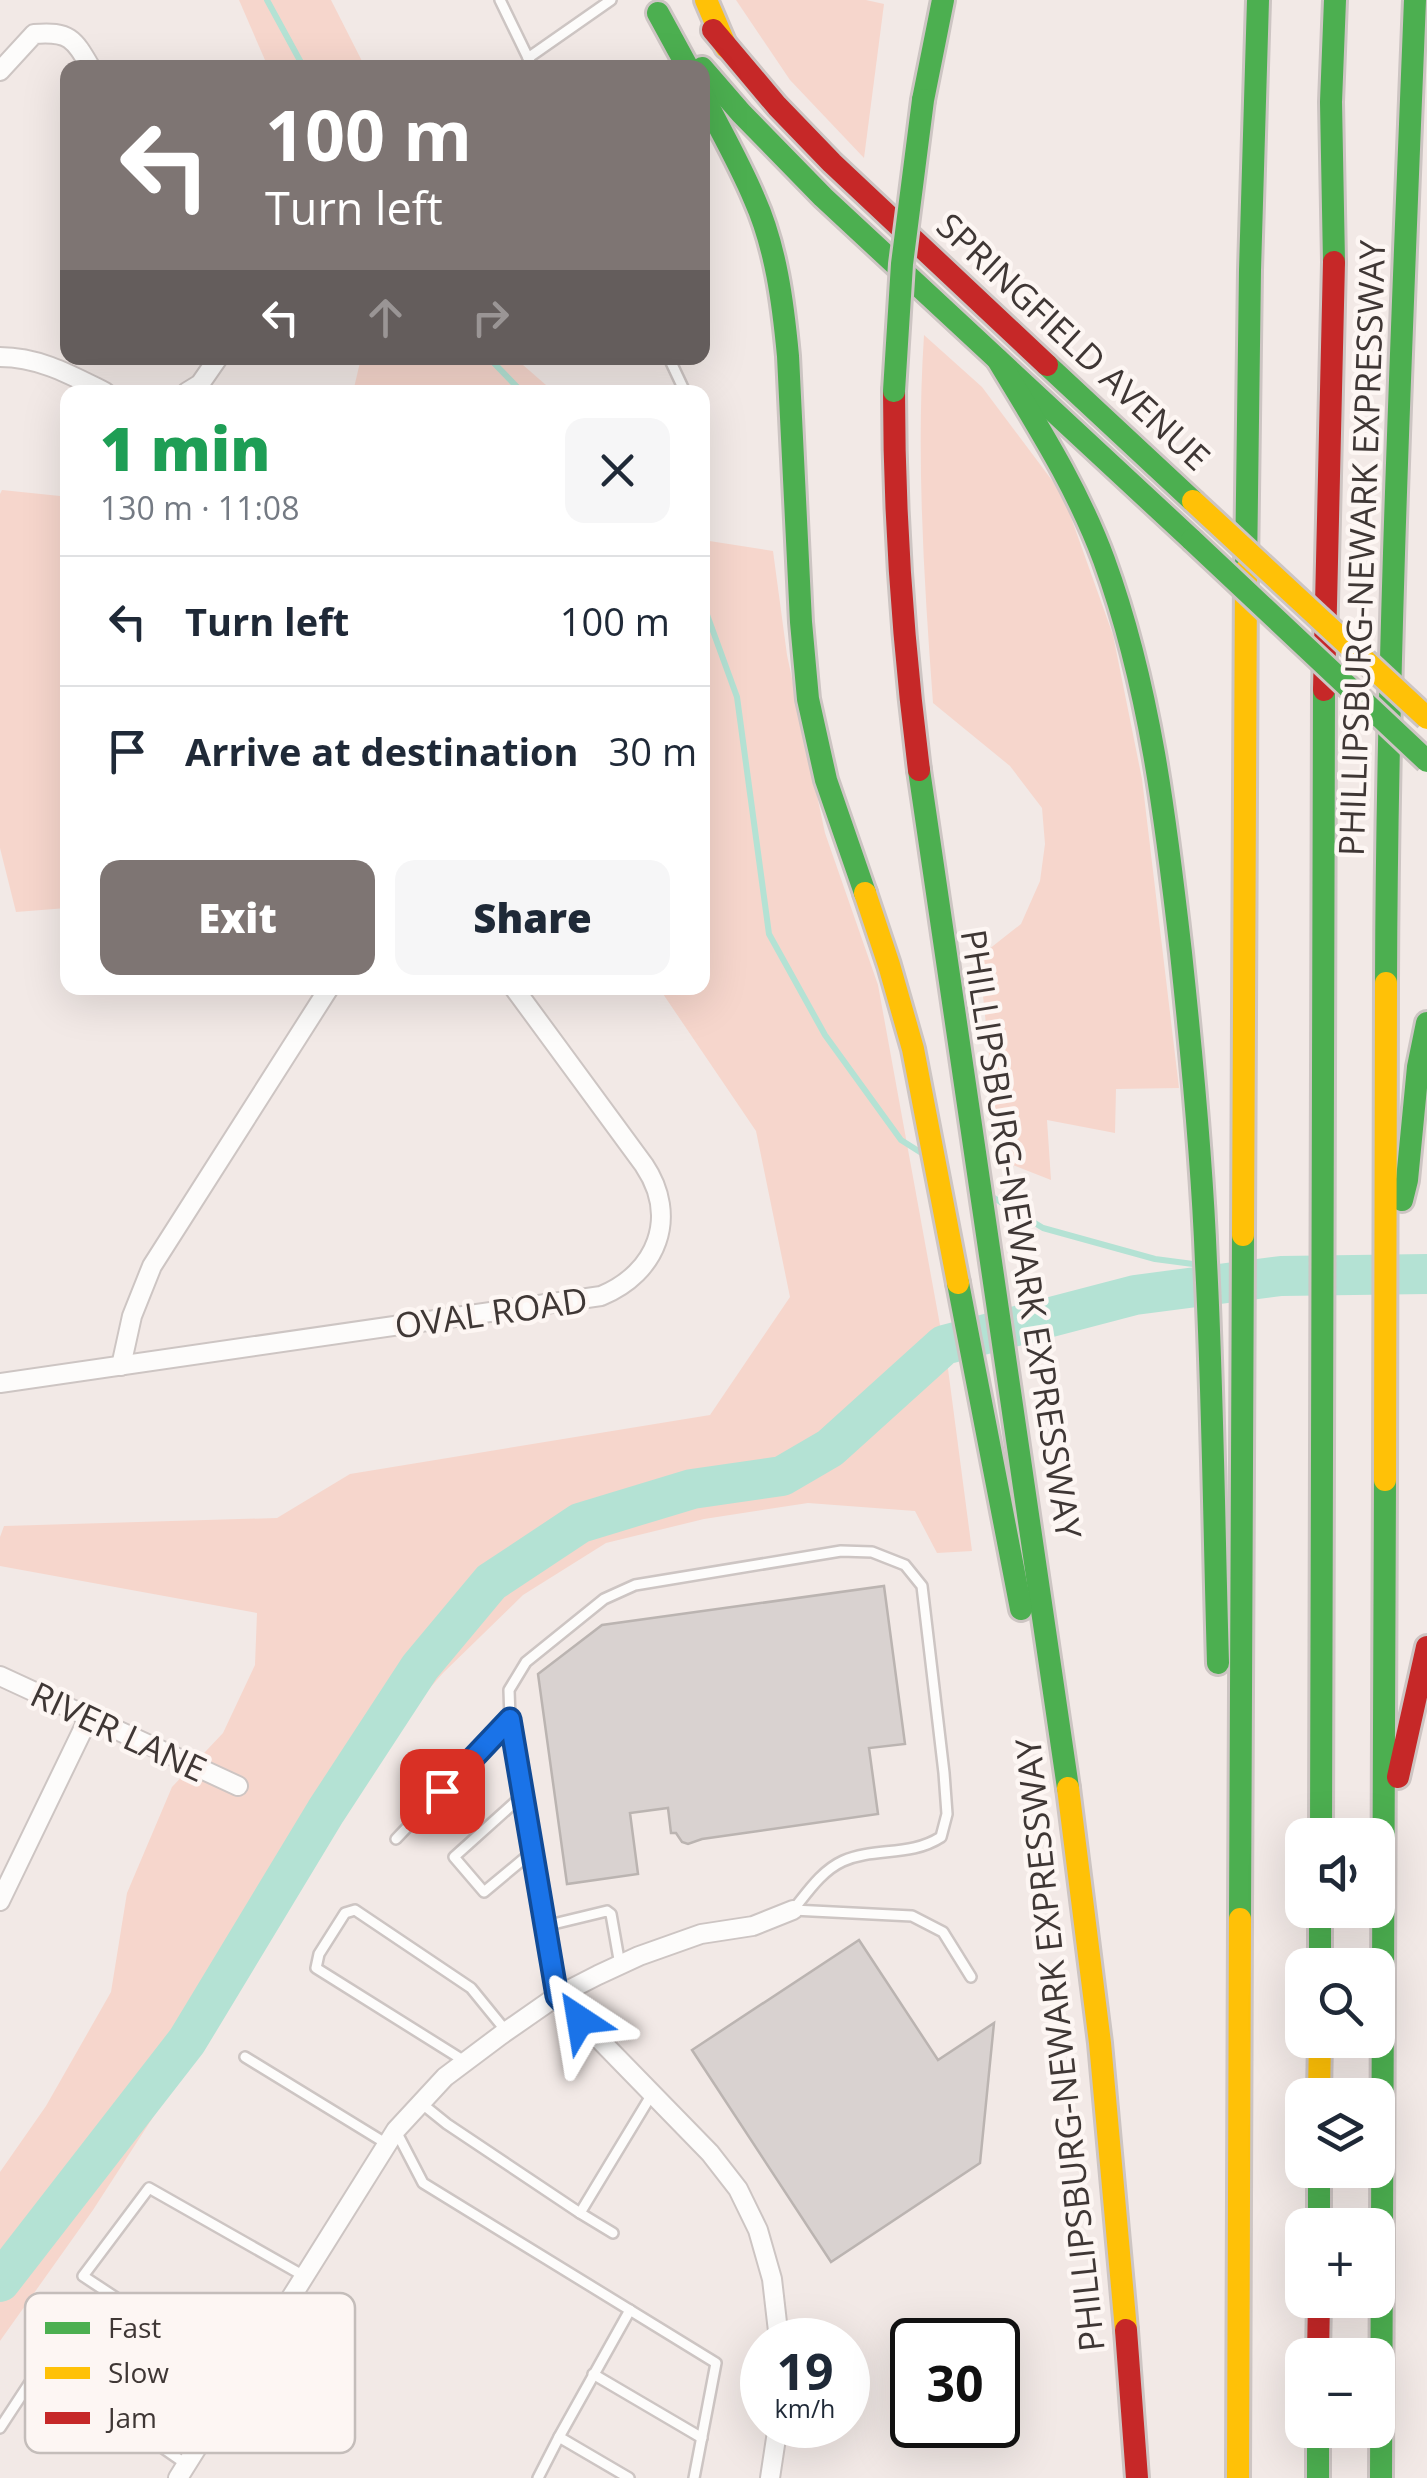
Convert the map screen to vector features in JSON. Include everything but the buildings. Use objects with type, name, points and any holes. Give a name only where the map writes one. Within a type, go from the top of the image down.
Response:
[{"type":"main road","name":"SPRINGFIELD AVENUE","points":[[690,0],[776,106],[832,164],[1427,718]]},
{"type":"main road","points":[[706,0],[726,47]]},
{"type":"main road","points":[[923,100],[927,0]]},
{"type":"main road","name":"PHILLIPSBURG-NEWARK EXPRESSWAY","points":[[943,0],[923,100],[902,264],[894,391],[902,620],[930,856],[1052,1666],[1090,1960],[1116,2216],[1136,2478]]},
{"type":"main road","points":[[1238,2478],[1246,502],[1258,0]]},
{"type":"main road","name":"PHILLIPSBURG-NEWARK EXPRESSWAY","points":[[1320,1818],[1324,652],[1334,254],[1331,102],[1335,0]]},
{"type":"main road","name":"PHILLIPSBURG-NEWARK EXPRESSWAY","points":[[1392,1204],[1387,770],[1415,0]]},
{"type":"main road","name":"SPRINGFIELD AVENUE","points":[[654,7],[696,60]]},
{"type":"main road","points":[[654,7],[684,60]]},
{"type":"main road","points":[[1334,254],[1356,34]]},
{"type":"main road","name":"SPRINGFIELD AVENUE","points":[[710,77],[792,167],[1427,760]]},
{"type":"main road","points":[[710,110],[755,199],[774,258],[788,356],[800,622],[808,699],[826,780],[903,1011],[927,1117],[1016,1588],[1072,1822]]},
{"type":"main road","points":[[998,360],[1081,503],[1110,577],[1150,735],[1172,880],[1203,1204],[1221,1748],[1240,1948]]},
{"type":"main road","points":[[1384,1818],[1384,1259],[1392,1204],[1407,1180],[1418,1068],[1427,1023]]},
{"type":"main road","points":[[1389,1818],[1427,1647]]},
{"type":"main road","points":[[1381,2478],[1384,1928]]},
{"type":"main road","points":[[1318,2448],[1318,2478]]},
{"type":"street","points":[[0,71],[34,34],[55,32],[73,38],[86,60]]},
{"type":"street","points":[[0,357],[21,357],[57,368],[90,385]]},
{"type":"street","points":[[198,385],[213,365]]},
{"type":"street","points":[[121,1366],[132,1316],[152,1266],[325,995]]},
{"type":"street","name":"OVAL ROAD","points":[[0,1383],[602,1296],[632,1279],[653,1251],[659,1234],[658,1191],[644,1165],[519,995]]},
{"type":"street","name":"RIVER LANE","points":[[0,1676],[238,1786]]},
{"type":"street","points":[[0,1902],[89,1717]]},
{"type":"street","points":[[294,2293],[392,2137],[446,2078],[506,2031],[557,1996],[620,1965],[700,1934],[753,1926],[793,1910]]},
{"type":"street","points":[[557,1996],[710,2153],[738,2189],[758,2230],[772,2279],[776,2318]]},
{"type":"street","points":[[770,2478],[775,2448]]},
{"type":"lane","points":[[500,0],[530,60]]},
{"type":"lane","points":[[535,60],[611,0]]},
{"type":"lane","points":[[557,1996],[510,1719],[509,1690],[526,1662],[604,1599],[634,1585],[841,1550],[872,1552],[904,1565],[922,1586],[947,1814],[940,1837],[926,1847],[842,1861],[820,1877],[793,1910]]},
{"type":"lane","points":[[396,1839],[510,1719]]},
{"type":"lane","points":[[523,1795],[454,1858],[484,1892],[532,1852]]},
{"type":"lane","points":[[466,2062],[316,1968],[319,1954],[345,1913],[355,1910],[470,1988],[506,2031]]},
{"type":"lane","points":[[793,1910],[912,1916],[943,1932],[971,1977]]},
{"type":"lane","points":[[545,1926],[607,1911],[620,1965]]},
{"type":"lane","points":[[245,2057],[392,2137],[423,2183],[716,2363],[694,2478]]},
{"type":"lane","points":[[580,2213],[652,2094]]},
{"type":"lane","points":[[421,2103],[612,2233]]},
{"type":"lane","points":[[109,2293],[83,2276],[149,2188],[304,2276]]},
{"type":"lane","points":[[538,2478],[630,2310]]},
{"type":"lane","points":[[593,2374],[702,2438]]},
{"type":"lane","points":[[0,2428],[25,2390]]},
{"type":"lane","points":[[559,2437],[629,2478]]},
{"type":"lane","points":[[158,2453],[182,2471]]},
{"type":"shaded area","points":[[239,0],[331,0],[361,60],[265,60]]},
{"type":"shaded area","points":[[736,0],[866,0],[884,4],[864,158],[790,80]]},
{"type":"shaded area","points":[[924,335],[982,387],[1063,495],[1113,635],[1142,779],[1179,1088],[1116,1089],[1115,1133],[1047,1120],[1051,1180],[1000,1160],[979,957],[1021,924],[1040,881],[1045,844],[1042,808],[1010,766],[933,703],[921,473]]},
{"type":"shaded area","points":[[359,365],[523,365],[546,385],[355,385]]},
{"type":"shaded area","points":[[2,490],[60,496],[60,909],[16,912],[0,848]]},
{"type":"shaded area","points":[[710,541],[773,551],[787,655],[825,833],[878,985],[948,1369],[972,1551],[937,1553],[915,1511],[808,1503],[704,1519],[606,1543],[523,1595],[443,1673],[372,1754],[179,2077],[34,2293],[25,2293],[25,2306],[0,2341],[0,2172],[46,2106],[111,1992],[127,1893],[172,1787],[223,1733],[255,1665],[257,1613],[0,1566],[4,1526],[277,1518],[350,1474],[710,1415],[790,1297],[756,1131],[664,995],[710,995]]},
{"type":"waterway","points":[[267,0],[300,60]]},
{"type":"waterway","points":[[496,365],[515,385]]},
{"type":"waterway","points":[[710,623],[737,697],[769,934],[825,1035],[901,1140],[920,1152]]},
{"type":"waterway","points":[[994,1198],[1043,1228],[1155,1259],[1193,1264]]},
{"type":"waterway","points":[[1255,1273],[1281,1276]]},
{"type":"waterway","points":[[0,2282],[187,2041],[326,1811],[420,1667],[491,1582],[580,1523],[692,1489],[782,1476],[830,1448],[944,1345],[1135,1295],[1281,1276],[1427,1274]]},
{"type":"traffic: fast","points":[[923,100],[943,0]]},
{"type":"traffic: fast","points":[[1246,570],[1258,0]]},
{"type":"traffic: fast","points":[[1334,262],[1331,102],[1335,0]]},
{"type":"traffic: fast","points":[[1386,983],[1392,614],[1415,0]]},
{"type":"traffic: fast","points":[[658,13],[684,60]]},
{"type":"traffic: fast","points":[[710,77],[823,197],[1192,540]]},
{"type":"traffic: fast","points":[[894,391],[902,264],[923,100]]},
{"type":"traffic: fast","points":[[710,110],[754,198],[777,276],[788,356],[808,699],[826,780],[865,893]]},
{"type":"traffic: fast","points":[[998,360],[1042,433],[1094,534],[1120,608],[1154,754],[1181,953],[1202,1185],[1218,1663]]},
{"type":"traffic: fast","points":[[1047,365],[1193,501]]},
{"type":"traffic: fast","points":[[1192,540],[1427,761]]},
{"type":"traffic: fast","points":[[1321,1818],[1324,690]]},
{"type":"traffic: fast","points":[[919,770],[1068,1788]]},
{"type":"traffic: fast","points":[[1402,1200],[1427,1023]]},
{"type":"traffic: fast","points":[[1240,1919],[1243,1235]]},
{"type":"traffic: fast","points":[[958,1283],[1021,1609]]},
{"type":"traffic: fast","points":[[1381,2478],[1385,1480]]},
{"type":"traffic: fast","points":[[1320,1928],[1320,1948]]},
{"type":"traffic: fast","points":[[1319,2188],[1319,2208]]},
{"type":"traffic: fast","points":[[1318,2448],[1318,2478]]},
{"type":"traffic: slow","points":[[706,0],[726,47]]},
{"type":"traffic: slow","points":[[1193,501],[1427,718]]},
{"type":"traffic: slow","points":[[1243,1235],[1246,570]]},
{"type":"traffic: slow","points":[[865,893],[913,1049],[958,1283]]},
{"type":"traffic: slow","points":[[1385,1480],[1386,983]]},
{"type":"traffic: slow","points":[[1068,1788],[1100,2043],[1126,2330]]},
{"type":"traffic: slow","points":[[1238,2478],[1240,1919]]},
{"type":"traffic: slow","points":[[1319,2078],[1320,2058]]},
{"type":"traffic: jam","points":[[713,30],[832,163],[1047,365]]},
{"type":"traffic: jam","points":[[1324,690],[1334,262]]},
{"type":"traffic: jam","points":[[894,391],[900,581],[919,770]]},
{"type":"traffic: jam","points":[[1398,1777],[1427,1647]]},
{"type":"traffic: jam","points":[[1318,2338],[1319,2318]]},
{"type":"traffic: jam","points":[[1126,2330],[1137,2478]]},
{"type":"route","points":[[442,1791],[510,1719],[557,1996],[580,2020]]}]
